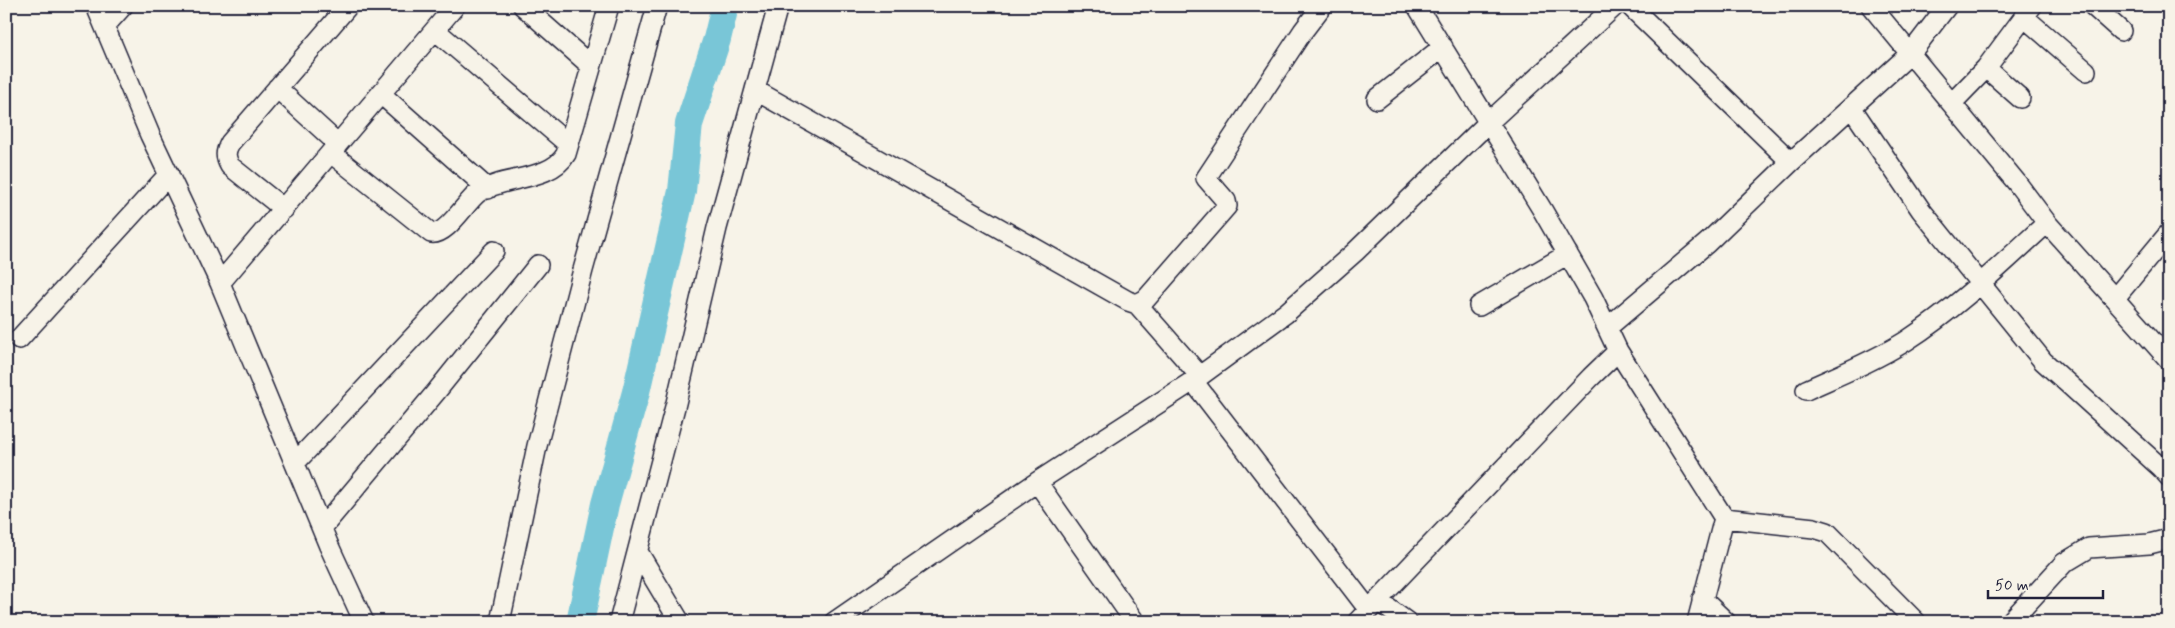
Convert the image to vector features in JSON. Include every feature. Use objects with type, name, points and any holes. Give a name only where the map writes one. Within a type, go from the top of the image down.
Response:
[{"type":"street","points":[[96,6],[168,174],[220,283],[322,528],[364,622]]},
{"type":"street","points":[[105,26],[122,6]]},
{"type":"street","points":[[284,209],[230,166],[226,159],[226,152],[230,143],[348,6]]},
{"type":"street","points":[[220,283],[455,6]]},
{"type":"street","points":[[523,6],[591,66]]},
{"type":"street","points":[[277,88],[335,149],[431,234],[440,232],[480,192],[549,170],[561,162],[609,6]]},
{"type":"street","points":[[500,622],[542,428],[583,270],[657,6]]},
{"type":"street","points":[[619,622],[676,403],[717,228],[778,6]]},
{"type":"street","points":[[1137,304],[1146,299],[1227,206],[1226,200],[1206,178],[1322,6]]},
{"type":"street","points":[[1417,6],[1568,254],[1608,327],[1618,351],[1724,518],[1696,622]]},
{"type":"street","points":[[834,622],[1037,482],[1196,378],[1286,313],[1356,252],[1489,122],[1615,6]]},
{"type":"street","points":[[1630,6],[1791,162]]},
{"type":"street","points":[[1871,6],[1952,103],[2047,223],[2169,360]]},
{"type":"street","points":[[1608,327],[1707,243],[1791,162],[1912,54],[1947,6]]},
{"type":"street","points":[[2092,6],[2121,31]]},
{"type":"street","points":[[1952,103],[1986,68],[2028,11],[2086,71]]},
{"type":"street","points":[[435,30],[568,144]]},
{"type":"street","points":[[1377,99],[1443,47]]},
{"type":"street","points":[[1986,68],[2020,98]]},
{"type":"street","points":[[755,90],[1128,301],[1137,304],[1196,378],[1368,611],[1407,622]]},
{"type":"street","points":[[381,94],[488,189]]},
{"type":"street","points":[[1851,107],[1921,210],[2043,361],[2160,467],[2169,478]]},
{"type":"street","points":[[20,339],[168,174]]},
{"type":"street","points":[[1806,390],[1905,342],[1981,283],[2047,223]]},
{"type":"street","points":[[2115,298],[2169,233]]},
{"type":"street","points":[[295,463],[494,251]]},
{"type":"street","points":[[1479,306],[1568,254]]},
{"type":"street","points":[[322,528],[436,392],[538,265]]},
{"type":"street","points":[[1368,611],[1618,351]]},
{"type":"street","points":[[1037,482],[1135,622]]},
{"type":"street","points":[[1724,518],[1814,528],[1827,532],[1916,622]]},
{"type":"street","points":[[2010,622],[2064,562],[2075,555],[2089,548],[2149,544],[2169,539]]},
{"type":"street","points":[[638,552],[680,622]]},
{"type":"street","points":[[1702,599],[1726,622]]},
{"type":"waterway","points":[[580,622],[605,504],[636,392],[682,191],[689,124],[717,39],[725,6]]}]
